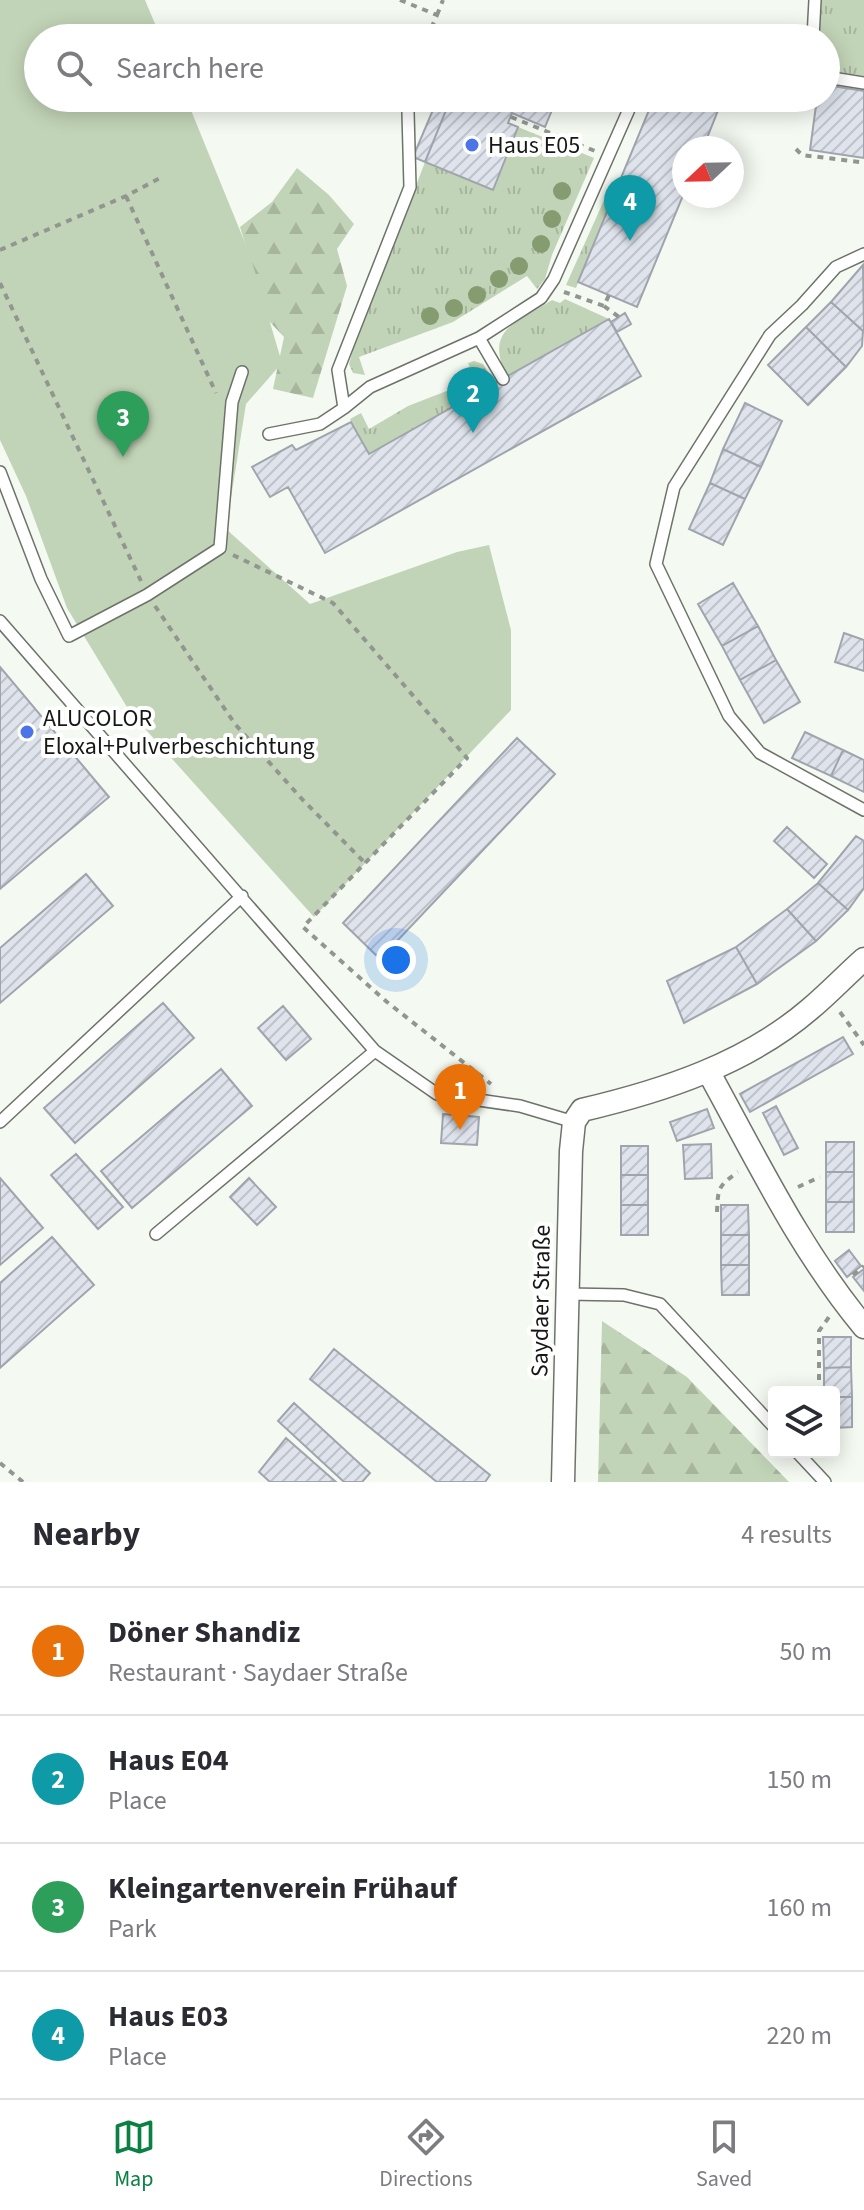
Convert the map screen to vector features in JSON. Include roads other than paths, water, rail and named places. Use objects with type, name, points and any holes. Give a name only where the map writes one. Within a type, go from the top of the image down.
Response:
[{"type":"street","points":[[574,1122],[582,1110],[656,1092],[708,1071],[760,1043],[809,1011],[864,959]]},
{"type":"street","points":[[708,1071],[791,1221],[864,1327]]},
{"type":"street","name":"Saydaer Straße","points":[[563,1482],[574,1122]]},
{"type":"lane","points":[[814,24],[815,0]]},
{"type":"lane","points":[[840,79],[864,83]]},
{"type":"lane","points":[[344,408],[338,370],[410,187],[408,112]]},
{"type":"lane","points":[[269,434],[320,424],[370,387],[479,338],[541,298],[550,287],[628,112]]},
{"type":"lane","points":[[864,254],[836,267],[770,335],[674,487],[656,564],[729,716],[760,753],[864,810]]},
{"type":"lane","points":[[479,338],[503,379]]},
{"type":"lane","points":[[0,472],[41,579],[69,636],[147,595],[220,548],[232,402],[242,372]]},
{"type":"lane","points":[[0,621],[375,1051],[437,1094],[520,1106],[574,1122]]},
{"type":"lane","points":[[0,1122],[242,896]]},
{"type":"lane","points":[[156,1234],[375,1051]]},
{"type":"lane","points":[[567,1294],[624,1295],[660,1304],[768,1421]]},
{"type":"lane","points":[[803,1458],[825,1482]]},
{"type":"place","name":"Haus E05","points":[[472,145]]},
{"type":"place","name":"Haus E03","points":[[630,241]]},
{"type":"place","name":"Haus E04","points":[[473,433]]},
{"type":"place","name":"Kleingartenverein Frühauf","points":[[123,457]]},
{"type":"place","name":"ALUCOLOR Eloxal+Pulverbeschichtung","points":[[27,732]]},
{"type":"place","name":"Döner Shandiz","points":[[460,1130]]}]
